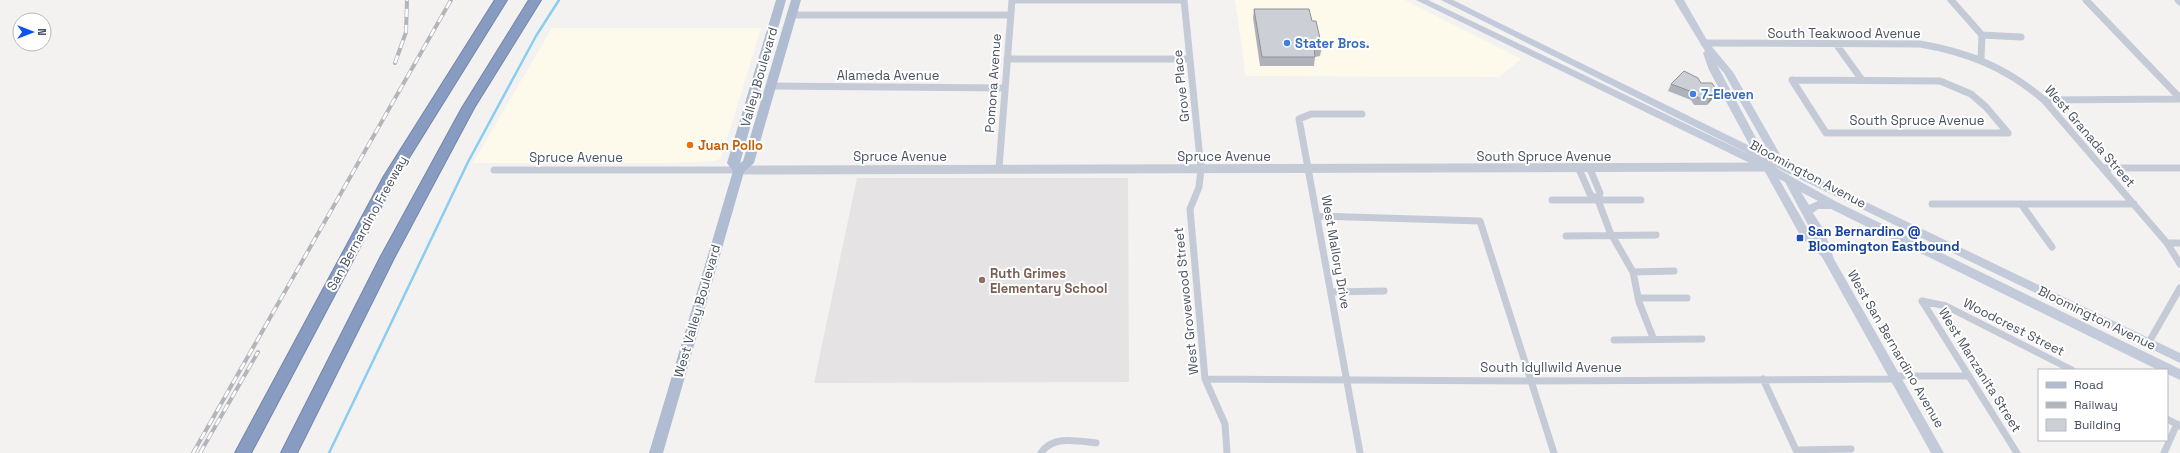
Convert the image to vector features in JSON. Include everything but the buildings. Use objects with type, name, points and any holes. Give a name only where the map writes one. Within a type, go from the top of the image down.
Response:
[{"type":"highway","points":[[474,40],[494,0]]},
{"type":"highway","name":"San Bernardino Freeway","points":[[243,453],[391,176],[474,40],[501,0]]},
{"type":"highway","points":[[289,453],[387,258],[472,102],[535,0]]},
{"type":"highway","points":[[472,102],[486,91],[517,40],[545,0]]},
{"type":"main road","name":"Valley Boulevard","points":[[781,0],[733,163],[739,170],[748,163],[796,0]]},
{"type":"main road","name":"Bloomington Avenue","points":[[1421,0],[1488,31],[1768,168],[1833,205],[2168,369]]},
{"type":"main road","name":"Bloomington Avenue","points":[[1446,0],[1718,133],[1780,165],[2180,358]]},
{"type":"main road","name":"West San Bernardino Avenue","points":[[1680,0],[1704,43],[1714,70],[1805,234],[1828,259]]},
{"type":"main road","points":[[1488,31],[1509,37],[1534,49],[1539,50],[1543,47]]},
{"type":"main road","name":"West San Bernardino Avenue","points":[[1704,43],[1728,72],[1818,230],[1828,259],[1938,453]]},
{"type":"main road","points":[[1718,133],[1732,134],[1740,131],[1744,126]]},
{"type":"main road","name":"West Valley Boulevard","points":[[656,453],[739,170]]},
{"type":"main road","points":[[1807,212],[1816,205],[1833,205]]},
{"type":"main road","name":"Bloomington Avenue","points":[[2168,369],[2180,375]]},
{"type":"street","points":[[1012,0],[1184,0]]},
{"type":"street","name":"Pomona Avenue","points":[[999,168],[1012,0]]},
{"type":"street","name":"Grove Place","points":[[1184,0],[1201,169]]},
{"type":"street","points":[[1951,0],[1982,35],[1981,59]]},
{"type":"street","points":[[2086,0],[2180,98]]},
{"type":"street","points":[[791,16],[1010,15]]},
{"type":"street","points":[[1982,35],[2021,37]]},
{"type":"street","name":"South Teakwood Avenue","points":[[1704,43],[1925,44],[1957,51],[1981,59]]},
{"type":"street","points":[[1836,44],[1862,80]]},
{"type":"street","points":[[1007,59],[1190,59]]},
{"type":"street","name":"West Granada Street","points":[[1981,59],[2018,78],[2044,100],[2167,243],[2180,264]]},
{"type":"street","name":"South Spruce Avenue","points":[[1792,80],[1862,80],[1940,81],[1956,85],[1967,90],[1983,101],[2008,133],[1826,133],[1792,80]]},
{"type":"street","name":"Alameda Avenue","points":[[770,86],[1005,88]]},
{"type":"street","points":[[2044,100],[2180,98]]},
{"type":"street","name":"West Mallory Drive","points":[[1360,453],[1318,216],[1307,169],[1299,119],[1311,114],[1362,114]]},
{"type":"street","name":"South Spruce Avenue","points":[[1307,169],[1768,168],[1780,165]]},
{"type":"street","name":"Spruce Avenue","points":[[494,170],[999,168],[1307,169]]},
{"type":"street","points":[[2104,168],[2180,168]]},
{"type":"street","name":"West Grovewood Street","points":[[1201,169],[1199,187],[1190,209],[1206,379],[1225,424],[1228,453]]},
{"type":"street","points":[[1579,169],[1590,194],[1598,200],[1612,234],[1633,272],[1638,298],[1654,340]]},
{"type":"street","points":[[1590,169],[1600,193],[1598,200]]},
{"type":"street","points":[[1552,200],[1640,200]]},
{"type":"street","points":[[1932,204],[2134,204]]},
{"type":"street","points":[[2021,204],[2052,247]]},
{"type":"street","points":[[1318,216],[1480,221],[1554,453]]},
{"type":"street","points":[[1566,236],[1612,234],[1656,235]]},
{"type":"street","points":[[2167,243],[2180,242]]},
{"type":"street","points":[[1633,272],[1674,271]]},
{"type":"street","points":[[2148,342],[2180,288]]},
{"type":"street","points":[[1331,292],[1384,291]]},
{"type":"street","points":[[1638,298],[1687,298]]},
{"type":"street","name":"Woodcrest Street","points":[[1922,300],[1946,306],[2070,369]]},
{"type":"street","name":"West Manzanita Street","points":[[1922,300],[2018,453]]},
{"type":"street","points":[[1614,340],[1702,339]]},
{"type":"street","name":"South Idyllwild Avenue","points":[[1206,379],[1531,381],[1969,376]]},
{"type":"street","points":[[1762,379],[1796,450],[1851,450]]},
{"type":"street","points":[[2164,453],[2179,425],[2168,420]]},
{"type":"street","points":[[1041,453],[1044,447],[1048,444],[1057,442],[1096,442]]},
{"type":"shaded area","points":[[1235,0],[1405,0],[1521,59],[1499,77],[1246,76]]},
{"type":"shaded area","points":[[552,28],[761,28],[721,158],[715,161],[664,163],[473,163]]},
{"type":"shaded area","name":"Ruth Grimes Elementary School","points":[[857,178],[1128,178],[1129,382],[814,383]]},
{"type":"waterway","points":[[329,453],[468,162],[536,36],[559,0]]},
{"type":"railway","points":[[395,63],[406,32],[407,0]]},
{"type":"railway","points":[[193,453],[451,0]]},
{"type":"railway","points":[[200,453],[258,352]]},
{"type":"place","name":"Stater Bros.","points":[[1287,43]]},
{"type":"place","name":"7-Eleven","points":[[1693,94]]},
{"type":"place","name":"Juan Pollo","points":[[690,145]]},
{"type":"place","name":"San Bernardino @ Bloomington Eastbound","points":[[1800,238]]},
{"type":"place","name":"Ruth Grimes Elementary School","points":[[982,280]]}]
